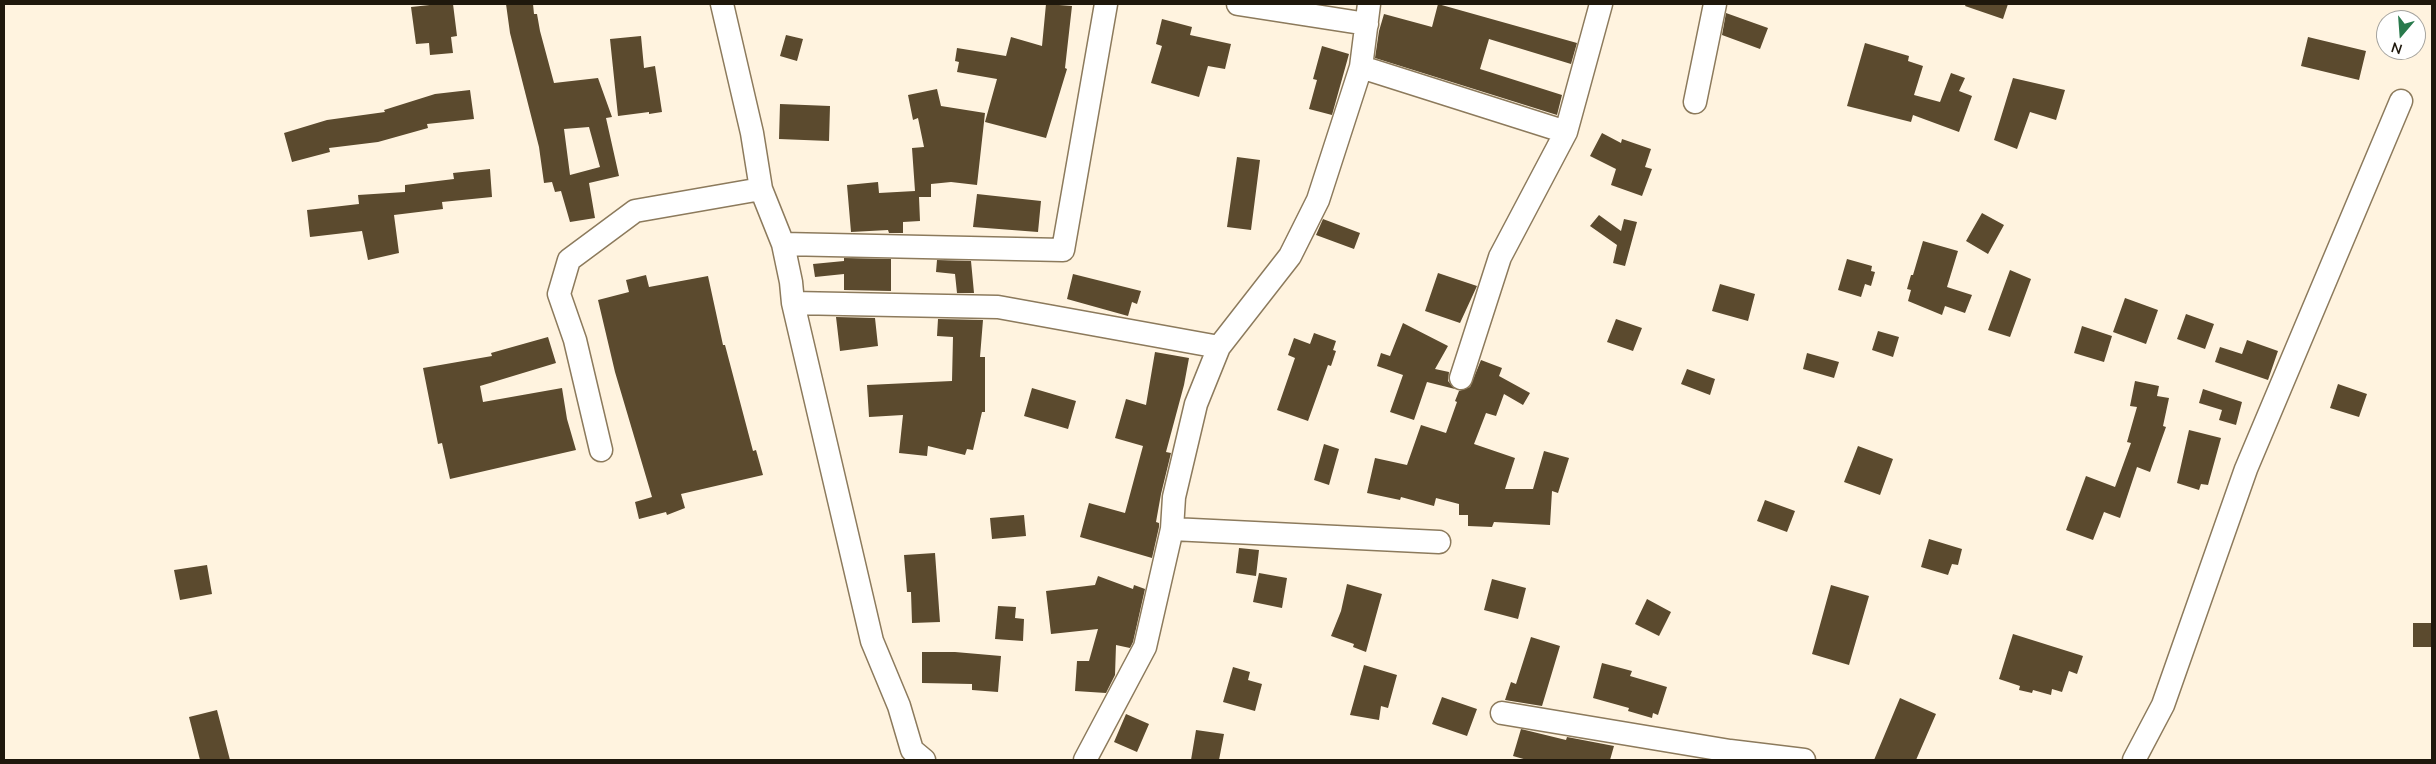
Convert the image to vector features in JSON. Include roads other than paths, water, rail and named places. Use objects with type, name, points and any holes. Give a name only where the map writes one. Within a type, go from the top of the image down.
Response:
[{"type":"street","points":[[722,4],[752,133],[761,189],[784,244],[793,303],[872,641],[899,706],[912,750],[924,760]]},
{"type":"street","points":[[784,244],[1063,250],[1106,4]]},
{"type":"street","points":[[1085,760],[1145,647],[1172,529],[1174,497],[1196,404],[1219,347],[1290,256],[1318,200],[1360,67],[1368,14],[1306,13],[1238,4]]},
{"type":"street","points":[[1461,378],[1500,257],[1566,132],[1601,4]]},
{"type":"street","points":[[1695,102],[1715,4]]},
{"type":"street","points":[[1360,67],[1566,132]]},
{"type":"street","points":[[2134,760],[2163,705],[2246,469],[2401,101]]},
{"type":"street","points":[[601,450],[574,340],[559,294],[569,260],[635,212],[761,189]]},
{"type":"street","points":[[793,303],[998,307],[1219,347]]},
{"type":"street","points":[[1172,529],[1438,542]]},
{"type":"street","points":[[1502,713],[1730,751],[1804,760]]}]
